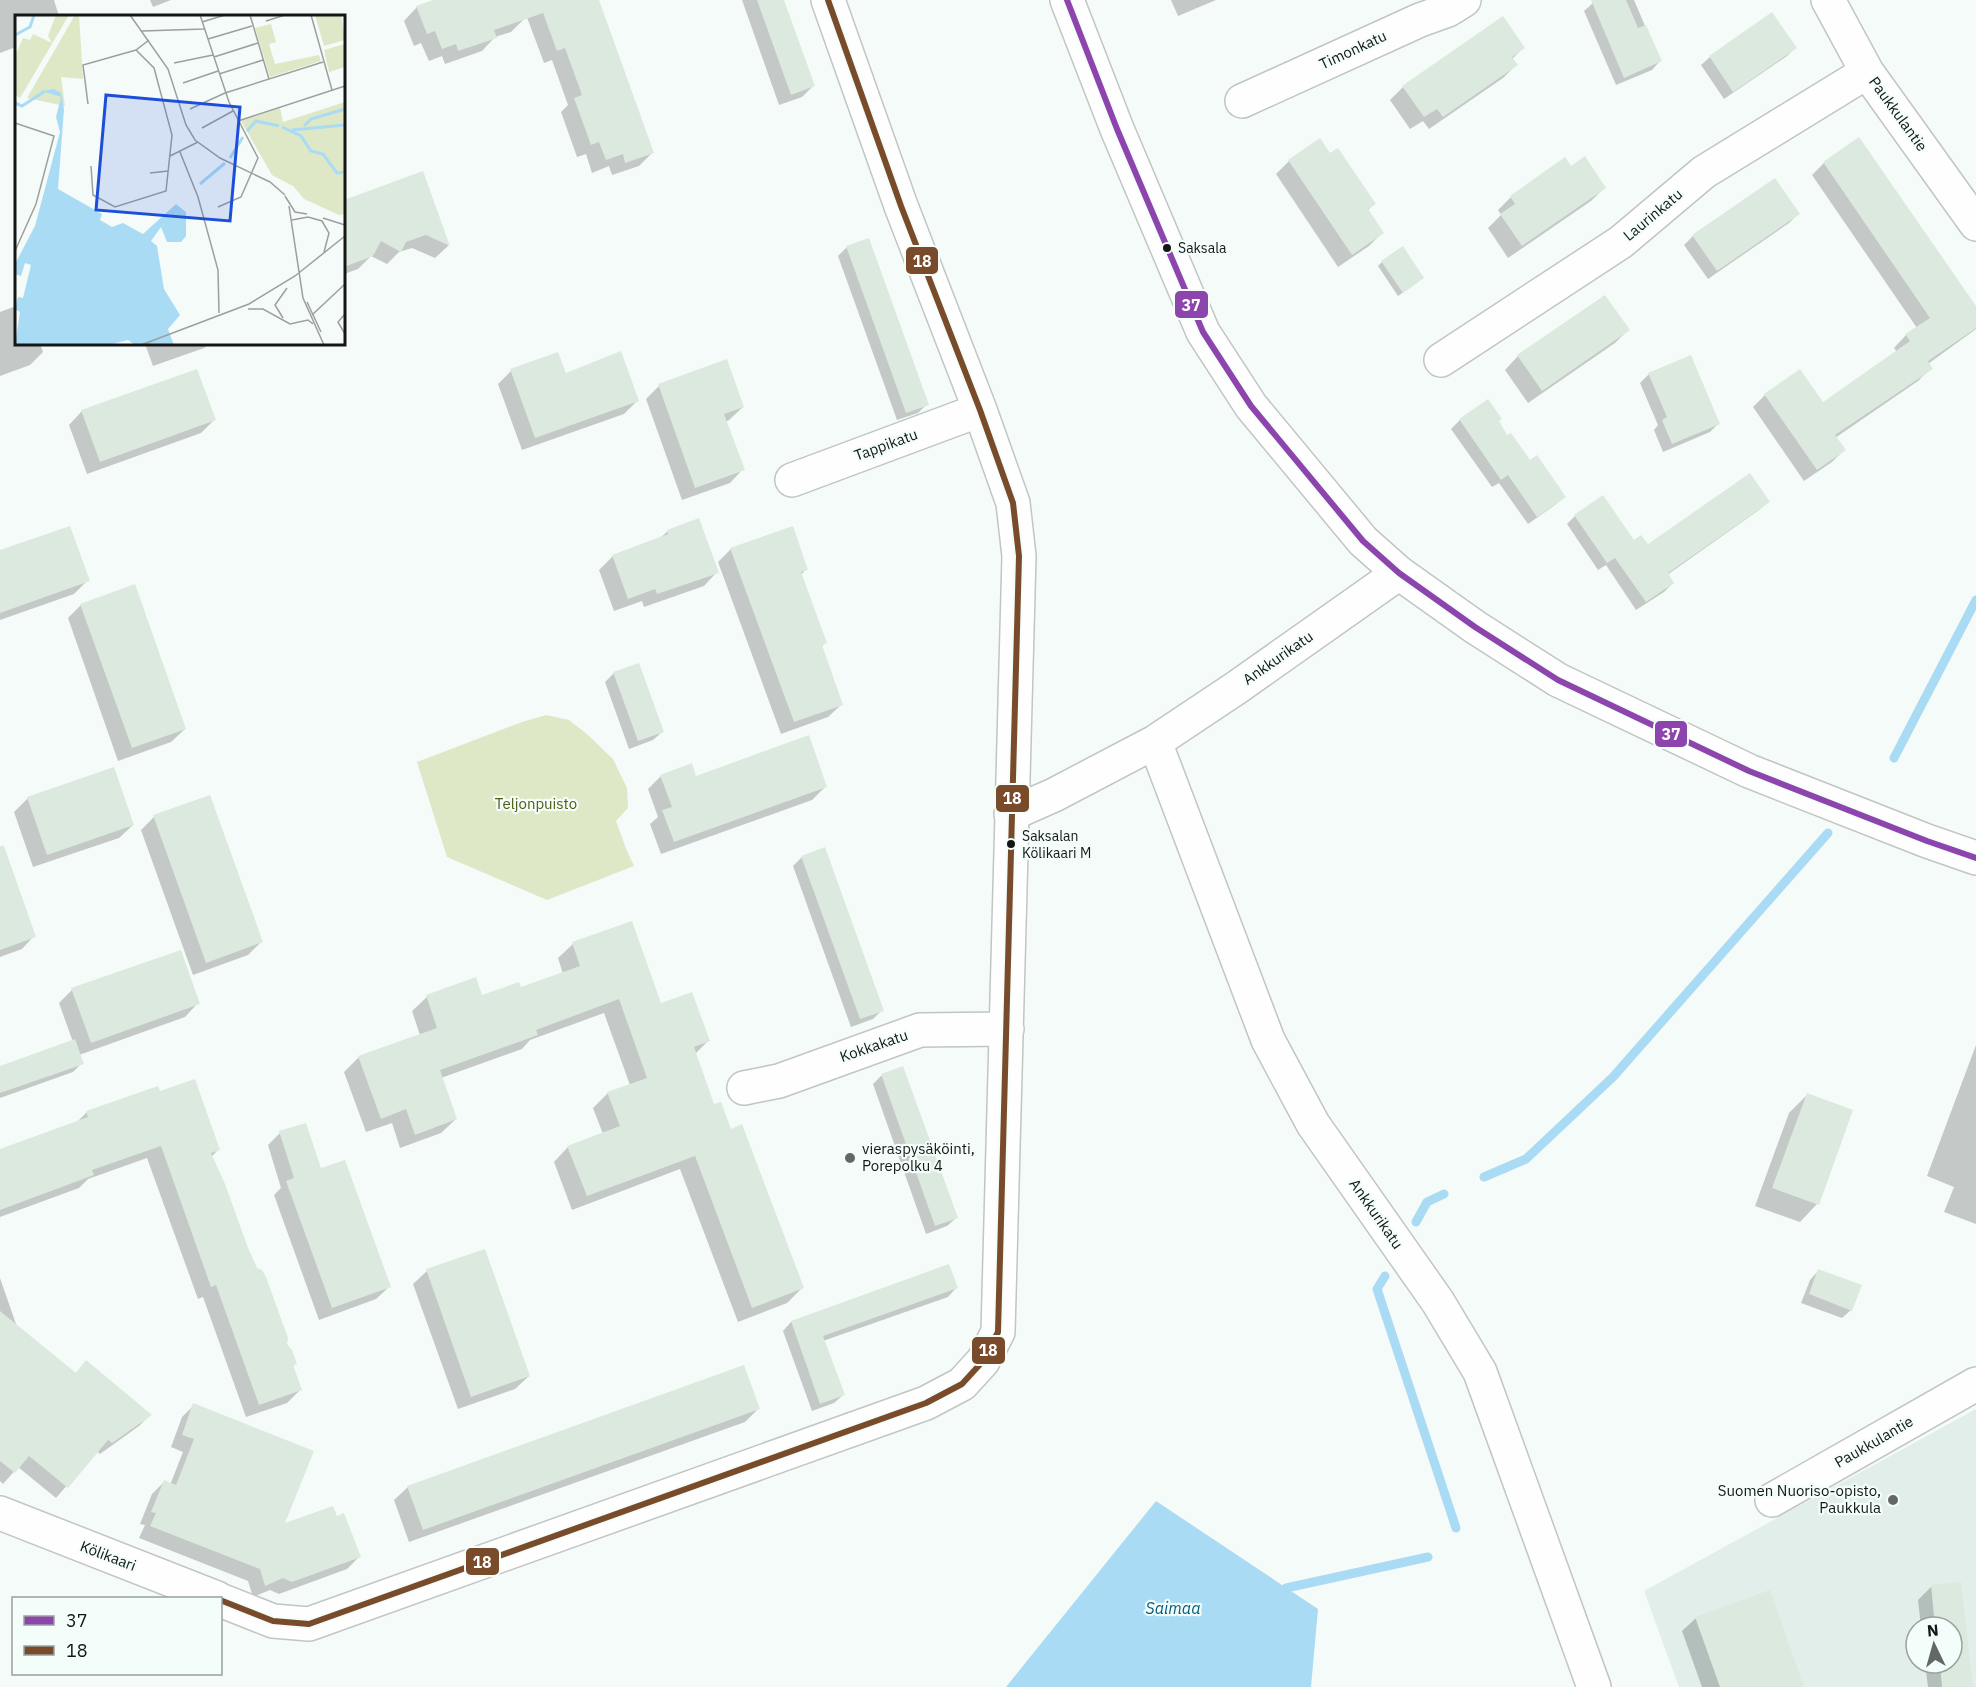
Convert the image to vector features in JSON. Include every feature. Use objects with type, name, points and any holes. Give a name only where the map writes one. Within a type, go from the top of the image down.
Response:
[{"type":"street","name":"Kölikaari","points":[[222,1600],[273,1621],[309,1624],[926,1403],[962,1384],[983,1361],[998,1332],[1019,556],[1013,503],[980,410],[901,206],[828,0]]},
{"type":"street","points":[[1067,0],[1117,129],[1203,332],[1251,406],[1363,541],[1399,573],[1475,627],[1558,680],[1749,771],[1976,858]]},
{"type":"street","name":"Timonkatu","points":[[1242,101],[1419,20],[1448,10],[1464,0]]},
{"type":"street","name":"Paukkulantie","points":[[1828,0],[1867,72],[1972,211]]},
{"type":"street","name":"Laurinkatu","points":[[1441,360],[1621,242],[1704,172],[1867,72]]},
{"type":"street","name":"Tappikatu","points":[[792,480],[980,410]]},
{"type":"street","name":"Ankkurikatu","points":[[1011,814],[1054,795],[1155,742],[1399,573]]},
{"type":"street","name":"Ankkurikatu","points":[[1155,742],[1268,1041],[1313,1124],[1438,1302],[1480,1372],[1594,1687]]},
{"type":"street","name":"Kokkakatu","points":[[744,1089],[779,1081],[920,1030],[1007,1029]]},
{"type":"street","name":"Paukkulantie","points":[[1772,1500],[1976,1384]]},
{"type":"street","name":"Kölikaari","points":[[0,1513],[214,1597]]},
{"type":"shaded area","name":"Suomen Nuoriso-opisto, Paukkula","points":[[1976,1409],[1976,1687],[1679,1687],[1644,1591]]},
{"type":"green space","name":"Teljonpuisto","points":[[546,715],[569,720],[613,759],[627,788],[628,808],[616,821],[634,866],[547,900],[447,857],[417,762]]},
{"type":"water","name":"Saimaa","points":[[1156,1501],[1318,1609],[1311,1687],[1006,1687]]},
{"type":"building","points":[[433,0],[599,0],[654,153],[625,163],[623,154],[606,160],[599,142],[591,145],[574,98],[582,95],[565,48],[557,51],[543,13],[494,30],[497,38],[458,51],[456,44],[442,49],[435,31],[427,34],[416,6]]},
{"type":"building","points":[[757,0],[784,0],[815,86],[791,95]]},
{"type":"building","points":[[1591,0],[1626,0],[1638,28],[1646,25],[1662,61],[1624,78]]},
{"type":"building","points":[[1772,12],[1797,48],[1733,92],[1709,56]]},
{"type":"building","points":[[1503,16],[1525,48],[1512,57],[1518,65],[1443,117],[1437,109],[1424,117],[1402,86]]},
{"type":"building","points":[[1859,137],[1976,306],[1976,328],[1928,361],[1933,369],[1835,435],[1846,450],[1817,470],[1764,394],[1800,369],[1823,402],[1910,341],[1905,334],[1930,318],[1823,162]]},
{"type":"building","points":[[1320,138],[1330,153],[1338,148],[1376,204],[1368,209],[1384,233],[1352,255],[1288,160]]},
{"type":"building","points":[[1585,156],[1606,188],[1522,246],[1500,214],[1515,204],[1510,196],[1565,157],[1571,166]]},
{"type":"building","points":[[423,171],[450,246],[426,235],[406,242],[401,252],[381,241],[373,256],[345,267],[345,200]]},
{"type":"building","points":[[1775,178],[1800,214],[1717,271],[1692,235]]},
{"type":"building","points":[[869,238],[929,405],[906,413],[846,246]]},
{"type":"building","points":[[1403,246],[1424,278],[1403,293],[1381,261]]},
{"type":"building","points":[[1605,295],[1630,330],[1542,391],[1517,355]]},
{"type":"building","points":[[621,351],[639,401],[535,438],[510,369],[558,352],[566,373]]},
{"type":"building","points":[[1691,355],[1720,424],[1672,444],[1662,420],[1667,417],[1648,373]]},
{"type":"building","points":[[727,359],[744,407],[724,414],[745,470],[695,488],[658,384]]},
{"type":"building","points":[[197,369],[216,420],[100,462],[81,410]]},
{"type":"building","points":[[1488,399],[1502,419],[1499,421],[1507,435],[1511,433],[1530,460],[1537,455],[1566,497],[1537,517],[1508,475],[1501,480],[1459,419]]},
{"type":"building","points":[[1750,473],[1770,502],[1668,573],[1674,583],[1646,602],[1615,558],[1607,563],[1574,515],[1603,495],[1634,540],[1641,535],[1648,544]]},
{"type":"building","points":[[699,518],[719,573],[657,594],[655,589],[628,599],[612,555],[668,534],[667,530]]},
{"type":"building","points":[[70,526],[90,581],[0,613],[0,550]]},
{"type":"building","points":[[793,526],[808,570],[801,572],[827,643],[822,645],[843,705],[794,722],[730,548]]},
{"type":"building","points":[[135,584],[186,729],[132,748],[80,604]]},
{"type":"building","points":[[639,663],[664,732],[638,741],[613,672]]},
{"type":"building","points":[[809,735],[827,787],[674,842],[662,810],[672,807],[660,775],[692,763],[696,776]]},
{"type":"building","points":[[114,767],[134,825],[47,855],[27,797]]},
{"type":"building","points":[[210,795],[263,942],[206,963],[153,815]]},
{"type":"building","points":[[0,846],[4,846],[36,937],[0,950]]},
{"type":"building","points":[[825,847],[884,1011],[860,1019],[801,856]]},
{"type":"building","points":[[632,921],[661,1003],[692,992],[710,1041],[694,1047],[714,1104],[721,1102],[731,1129],[742,1124],[804,1288],[752,1308],[695,1156],[587,1196],[567,1146],[620,1126],[607,1092],[647,1078],[619,999],[536,1030],[538,1035],[440,1070],[457,1119],[415,1135],[406,1109],[381,1119],[358,1056],[437,1028],[426,995],[476,977],[482,995],[519,982],[521,987],[580,966],[572,942]]},
{"type":"building","points":[[181,950],[200,1004],[91,1043],[71,988]]},
{"type":"building","points":[[75,1039],[84,1064],[0,1093],[0,1066]]},
{"type":"building","points":[[903,1066],[958,1218],[935,1226],[881,1074]]},
{"type":"building","points":[[195,1079],[220,1150],[211,1153],[248,1248],[257,1268],[262,1270],[266,1277],[288,1338],[287,1344],[297,1364],[293,1365],[302,1390],[259,1405],[216,1285],[211,1287],[161,1146],[92,1170],[94,1175],[0,1210],[0,1149],[88,1117],[86,1111],[158,1086],[160,1091]]},
{"type":"building","points":[[1807,1093],[1853,1110],[1819,1205],[1772,1188]]},
{"type":"building","points":[[306,1123],[321,1168],[345,1160],[391,1287],[332,1308],[286,1181],[294,1178],[279,1131]]},
{"type":"building","points":[[485,1249],[530,1376],[471,1397],[426,1269]]},
{"type":"building","points":[[949,1264],[958,1288],[823,1336],[845,1395],[820,1404],[791,1321]]},
{"type":"building","points":[[1818,1269],[1862,1285],[1852,1311],[1809,1294]]},
{"type":"building","points":[[0,1311],[76,1373],[86,1360],[152,1415],[112,1443],[108,1440],[68,1488],[29,1456],[15,1473],[0,1461]]},
{"type":"building","points":[[744,1365],[760,1409],[423,1530],[407,1486]]},
{"type":"building","points":[[193,1403],[314,1451],[285,1523],[333,1506],[337,1516],[344,1513],[361,1557],[292,1582],[283,1578],[265,1586],[260,1569],[150,1526],[156,1513],[151,1512],[164,1480],[176,1485],[194,1439],[182,1435]]},
{"type":"building","points":[[1961,1582],[1973,1687],[1942,1687],[1941,1675],[1964,1675],[1964,1615],[1934,1615],[1931,1585]]},
{"type":"building","points":[[1770,1590],[1804,1687],[1720,1687],[1695,1617]]},
{"type":"waterway","points":[[1894,758],[1976,600]]},
{"type":"waterway","points":[[1484,1177],[1526,1159],[1613,1077],[1828,833]]},
{"type":"waterway","points":[[1416,1222],[1427,1202],[1444,1194]]},
{"type":"waterway","points":[[1385,1276],[1377,1289],[1456,1528]]},
{"type":"waterway","points":[[1286,1588],[1428,1557]]},
{"type":"transit line","name":"18","points":[[222,1601],[273,1621],[309,1624],[926,1403],[962,1384],[983,1361],[998,1332],[1019,556],[1013,503],[980,410],[901,206],[828,0]]},
{"type":"transit line","name":"37","points":[[1067,0],[1117,129],[1203,332],[1251,406],[1363,541],[1399,573],[1475,627],[1558,680],[1749,771],[1976,858]]},
{"type":"place","name":"Saksala","points":[[1167,248]]},
{"type":"place","name":"Saksalan Kölikaari M","points":[[1011,844]]},
{"type":"place","name":"vieraspysäköinti, Porepolku 4","points":[[850,1158]]},
{"type":"place","name":"Suomen Nuoriso-opisto, Paukkula","points":[[1893,1500]]}]
